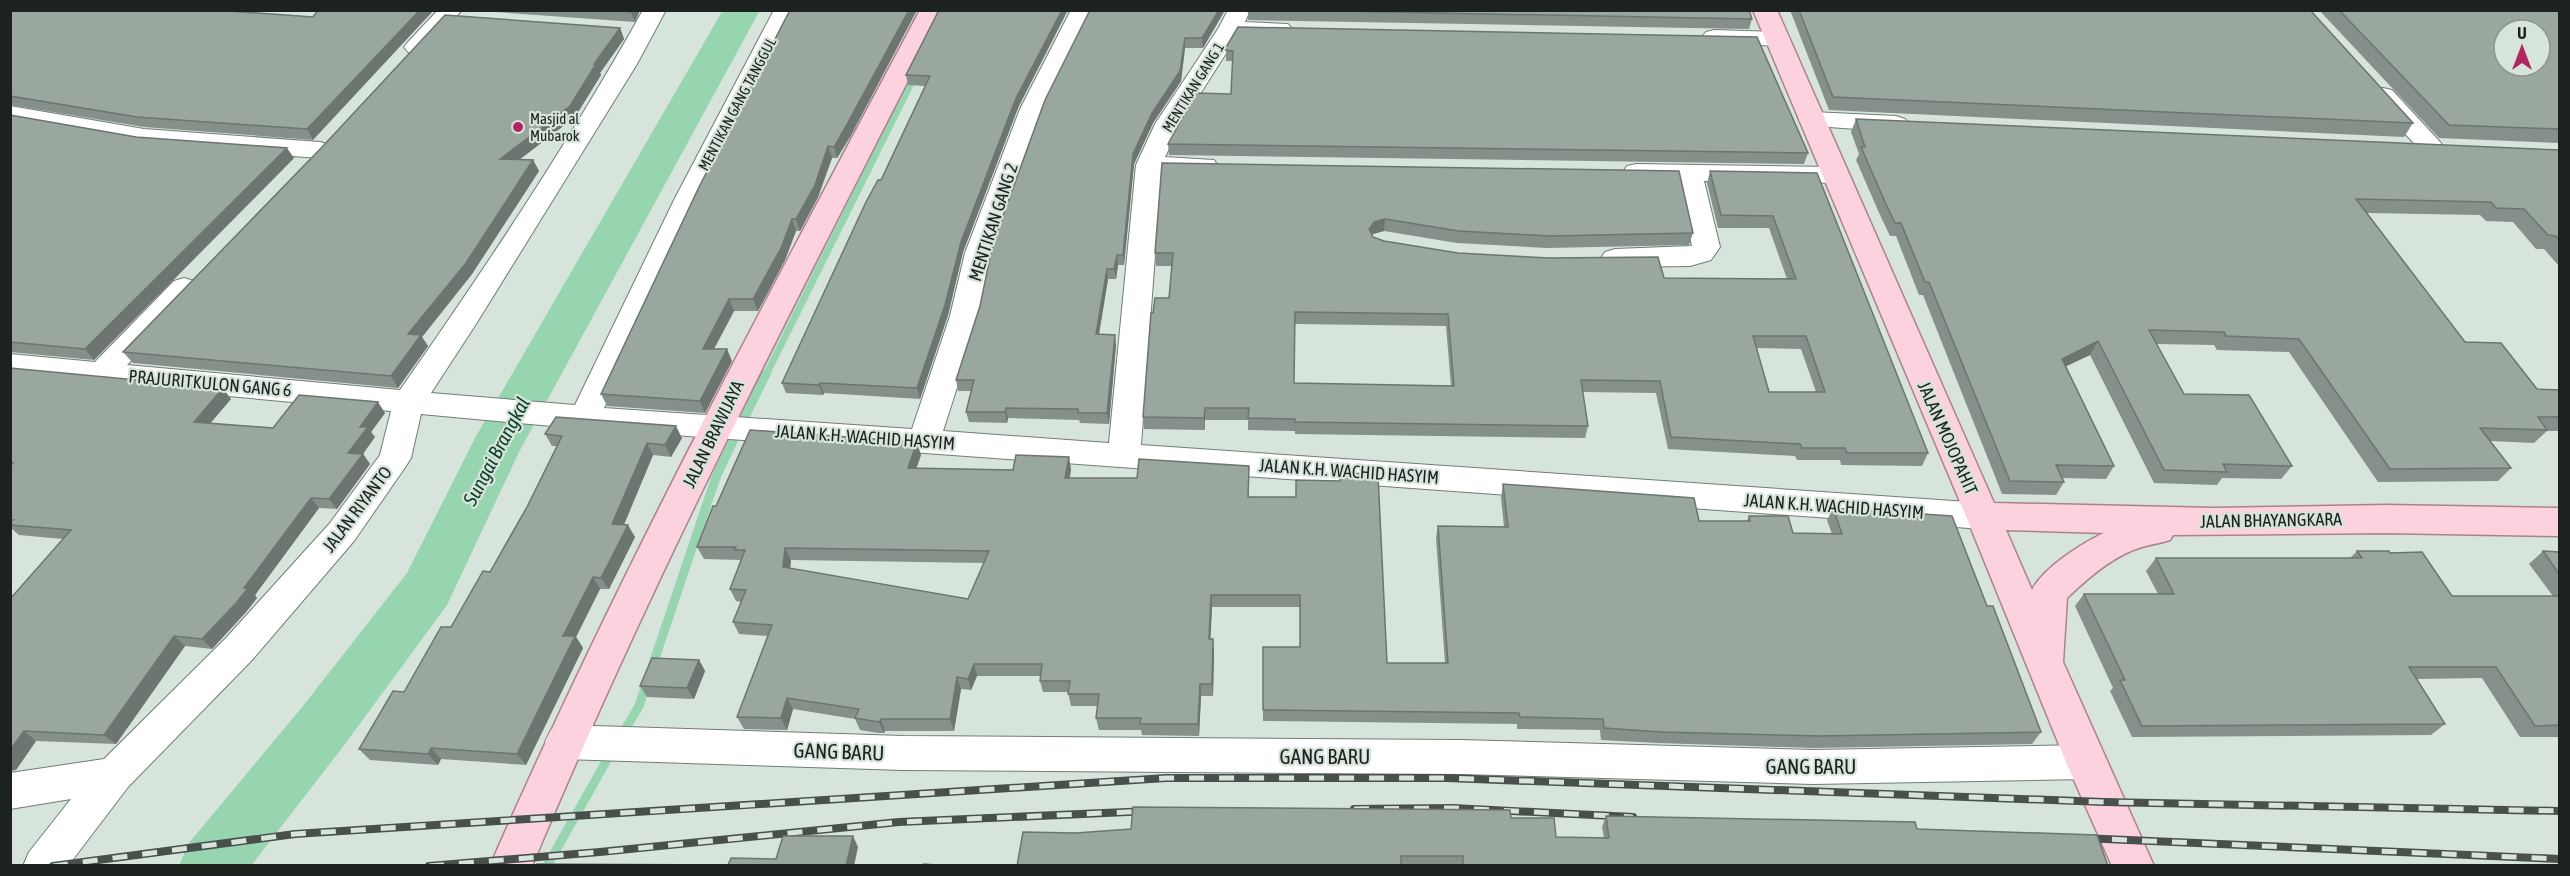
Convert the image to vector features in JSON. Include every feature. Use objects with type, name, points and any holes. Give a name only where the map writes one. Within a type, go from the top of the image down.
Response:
[{"type":"main road","name":"JALAN BRAWIJAYA","points":[[511,866],[564,742],[716,426],[932,10]]},
{"type":"main road","name":"JALAN MOJOPAHIT","points":[[1765,10],[1960,468],[1983,516],[2045,667],[2133,866]]},
{"type":"main road","name":"JALAN BHAYANGKARA","points":[[1983,516],[2213,522],[2387,519],[2559,522]]},
{"type":"main road","points":[[2045,667],[2049,592],[2076,568],[2109,546],[2140,532],[2213,522]]},
{"type":"street","name":"MENTIKAN GANG TANGGUL","points":[[574,416],[786,10]]},
{"type":"street","name":"MENTIKAN GANG 2","points":[[924,441],[965,316],[979,254],[1032,108],[1083,10]]},
{"type":"street","points":[[398,67],[454,15]]},
{"type":"street","points":[[1234,20],[1301,30]]},
{"type":"street","name":"MENTIKAN GANG 1","points":[[1124,455],[1149,165],[1168,124],[1234,20]]},
{"type":"street","name":"JALAN RIYANTO","points":[[43,866],[114,775],[239,649],[342,532],[395,458],[409,401],[466,317],[625,64],[639,24]]},
{"type":"street","points":[[1694,37],[1778,39]]},
{"type":"street","points":[[2367,79],[2443,147],[2395,145]]},
{"type":"street","points":[[10,113],[144,137],[327,141],[295,175]]},
{"type":"street","points":[[1812,120],[1919,124]]},
{"type":"street","points":[[1149,165],[1233,166]]},
{"type":"street","points":[[1617,172],[1836,175]]},
{"type":"street","points":[[1595,258],[1690,257],[1701,254],[1706,247],[1689,173]]},
{"type":"street","points":[[101,374],[198,274]]},
{"type":"street","name":"PRAJURITKULON GANG 6","points":[[10,365],[454,407],[574,416]]},
{"type":"street","name":"JALAN K.H. WACHID HASYIM","points":[[574,416],[1983,516]]},
{"type":"street","name":"GANG BARU","points":[[564,742],[903,753],[1460,757],[1813,767],[2086,762]]},
{"type":"street","points":[[10,791],[114,775]]},
{"type":"building","points":[[10,10],[214,10],[313,17],[318,10],[420,10],[307,129],[137,117],[10,96]]},
{"type":"building","points":[[790,10],[909,10],[834,147],[828,146],[815,185],[796,219],[792,219],[781,248],[753,299],[729,299],[703,349],[727,349],[700,401],[601,394],[699,187]]},
{"type":"building","points":[[939,10],[1062,10],[1016,98],[961,242],[945,305],[917,388],[782,383],[866,202],[878,180],[881,180],[930,76],[906,75]]},
{"type":"building","points":[[1090,10],[1219,10],[1202,38],[1185,38],[1180,71],[1152,113],[1133,154],[1123,255],[1117,255],[1114,269],[1107,269],[1096,334],[1115,335],[1107,413],[1078,413],[1078,409],[1006,408],[1005,412],[966,412],[974,380],[956,380],[980,306],[993,243],[1045,100]]},
{"type":"building","points":[[1284,10],[1749,10],[1752,19]]},
{"type":"building","points":[[1799,10],[2310,10],[2413,123],[1833,97]]},
{"type":"building","points":[[2339,10],[2559,10],[2559,129],[2449,125]]},
{"type":"building","points":[[445,15],[620,28],[594,64],[596,64],[570,106],[500,159],[533,160],[466,263],[408,334],[421,335],[391,376],[123,352],[324,145]]},
{"type":"building","points":[[1238,27],[1757,37],[1808,153],[1168,144],[1196,93],[1231,94],[1233,51],[1225,50]]},
{"type":"building","points":[[10,115],[136,137],[287,148],[85,349],[10,342]]},
{"type":"building","points":[[1856,119],[2559,150],[2559,240],[2556,236],[2548,235],[2524,209],[2496,208],[2491,202],[2356,199],[2465,342],[2501,343],[2537,389],[2559,390],[2559,417],[2538,417],[2547,430],[2480,428],[2511,468],[2390,469],[2299,339],[2226,336],[2224,332],[2149,330],[2184,394],[2249,395],[2292,466],[2223,464],[2227,472],[2164,470],[2098,341],[2062,359],[2114,466],[2056,465],[2064,482],[2010,481],[1929,282],[1925,282],[1901,223],[1895,223],[1861,147],[1865,147]]},
{"type":"building","points":[[1162,163],[1679,171],[1693,233],[1549,236],[1459,231],[1385,219],[1374,222],[1369,229],[1373,237],[1384,241],[1458,253],[1549,258],[1658,257],[1664,278],[1796,279],[1773,216],[1721,215],[1710,171],[1817,173],[1928,453],[1847,453],[1845,448],[1802,448],[1800,444],[1671,437],[1660,381],[1581,380],[1588,426],[1295,422],[1295,419],[1248,418],[1249,408],[1205,408],[1204,418],[1143,417],[1151,313],[1153,313],[1155,298],[1169,298],[1173,253],[1155,253]],"holes":[[[1295,312],[1448,314],[1454,386],[1294,383]],[[1753,336],[1806,336],[1825,392],[1769,392]]]},
{"type":"building","points":[[10,368],[223,388],[194,422],[273,428],[299,395],[378,402],[360,427],[368,427],[348,453],[363,454],[329,499],[311,498],[244,588],[248,588],[202,639],[174,636],[104,735],[24,731],[10,750],[10,599],[71,530],[10,525],[13,520],[10,520],[10,466],[13,463],[10,463]]},
{"type":"building","points":[[556,417],[676,426],[665,445],[647,443],[612,524],[628,525],[601,578],[593,577],[563,636],[575,636],[517,754],[431,748],[428,754],[359,749],[393,691],[404,692],[441,627],[451,627],[483,571],[490,572],[527,507],[562,436],[545,434]]},
{"type":"building","points":[[750,430],[917,442],[908,468],[1013,470],[1016,455],[1069,457],[1065,478],[1137,478],[1139,459],[1249,466],[1248,497],[1296,497],[1296,480],[1340,481],[1340,472],[1378,475],[1387,663],[1448,663],[1438,526],[1508,527],[1503,484],[1694,498],[1699,521],[1750,521],[1749,516],[1788,516],[1793,533],[1842,534],[1833,508],[1952,516],[1987,606],[1993,606],[2041,732],[1819,736],[1662,732],[1604,728],[1603,719],[1520,717],[1519,713],[1263,710],[1263,647],[1300,647],[1300,595],[1211,595],[1209,639],[1213,639],[1212,684],[1200,684],[1198,724],[1140,724],[1141,718],[1096,718],[1099,694],[1068,694],[1070,681],[1040,681],[1042,664],[974,664],[968,679],[957,677],[950,719],[881,719],[879,722],[855,718],[859,709],[787,698],[781,718],[737,717],[772,625],[733,622],[746,590],[730,589],[745,550],[735,550],[736,547],[697,547],[713,506],[716,506]],"holes":[[[785,548],[989,551],[968,599],[783,567]]]},
{"type":"building","points":[[2357,551],[2422,552],[2452,596],[2559,596],[2559,725],[2535,726],[2496,667],[2409,667],[2445,724],[2142,726],[2120,680],[2125,680],[2084,594],[2174,594],[2156,558],[2362,558]]},
{"type":"building","points":[[2543,551],[2559,552],[2559,574]]},
{"type":"building","points":[[652,658],[699,660],[687,688],[640,686]]},
{"type":"building","points":[[1133,807],[1510,810],[1511,818],[1554,818],[1556,837],[1609,838],[1606,816],[1915,822],[1917,829],[2097,835],[2108,866],[1463,866],[1463,856],[1401,856],[1401,866],[1017,866],[1023,832],[1076,833],[1131,829]]},
{"type":"building","points":[[783,836],[853,836],[846,866],[537,866],[537,864],[728,865],[731,858],[776,859]]},
{"type":"building","points":[[924,864],[947,866],[924,866]]},
{"type":"waterway","name":"Sungai Brangkal","points":[[211,866],[324,725],[427,589],[493,452],[742,10]]},
{"type":"waterway","points":[[766,375],[914,77]]},
{"type":"waterway","points":[[743,421],[766,374]]},
{"type":"waterway","points":[[652,667],[716,477],[734,439]]},
{"type":"waterway","points":[[622,735],[639,706],[647,682]]},
{"type":"waterway","points":[[547,866],[612,751]]},
{"type":"railway","points":[[53,866],[295,834],[1166,778],[1447,778],[2104,802],[2560,811]]},
{"type":"railway","points":[[1354,809],[1453,808],[1633,817]]},
{"type":"railway","points":[[429,866],[600,852],[899,822],[1150,811]]},
{"type":"railway","points":[[2082,838],[2560,859]]},
{"type":"place","name":"Masjid al Mubarok","points":[[518,127]]}]
